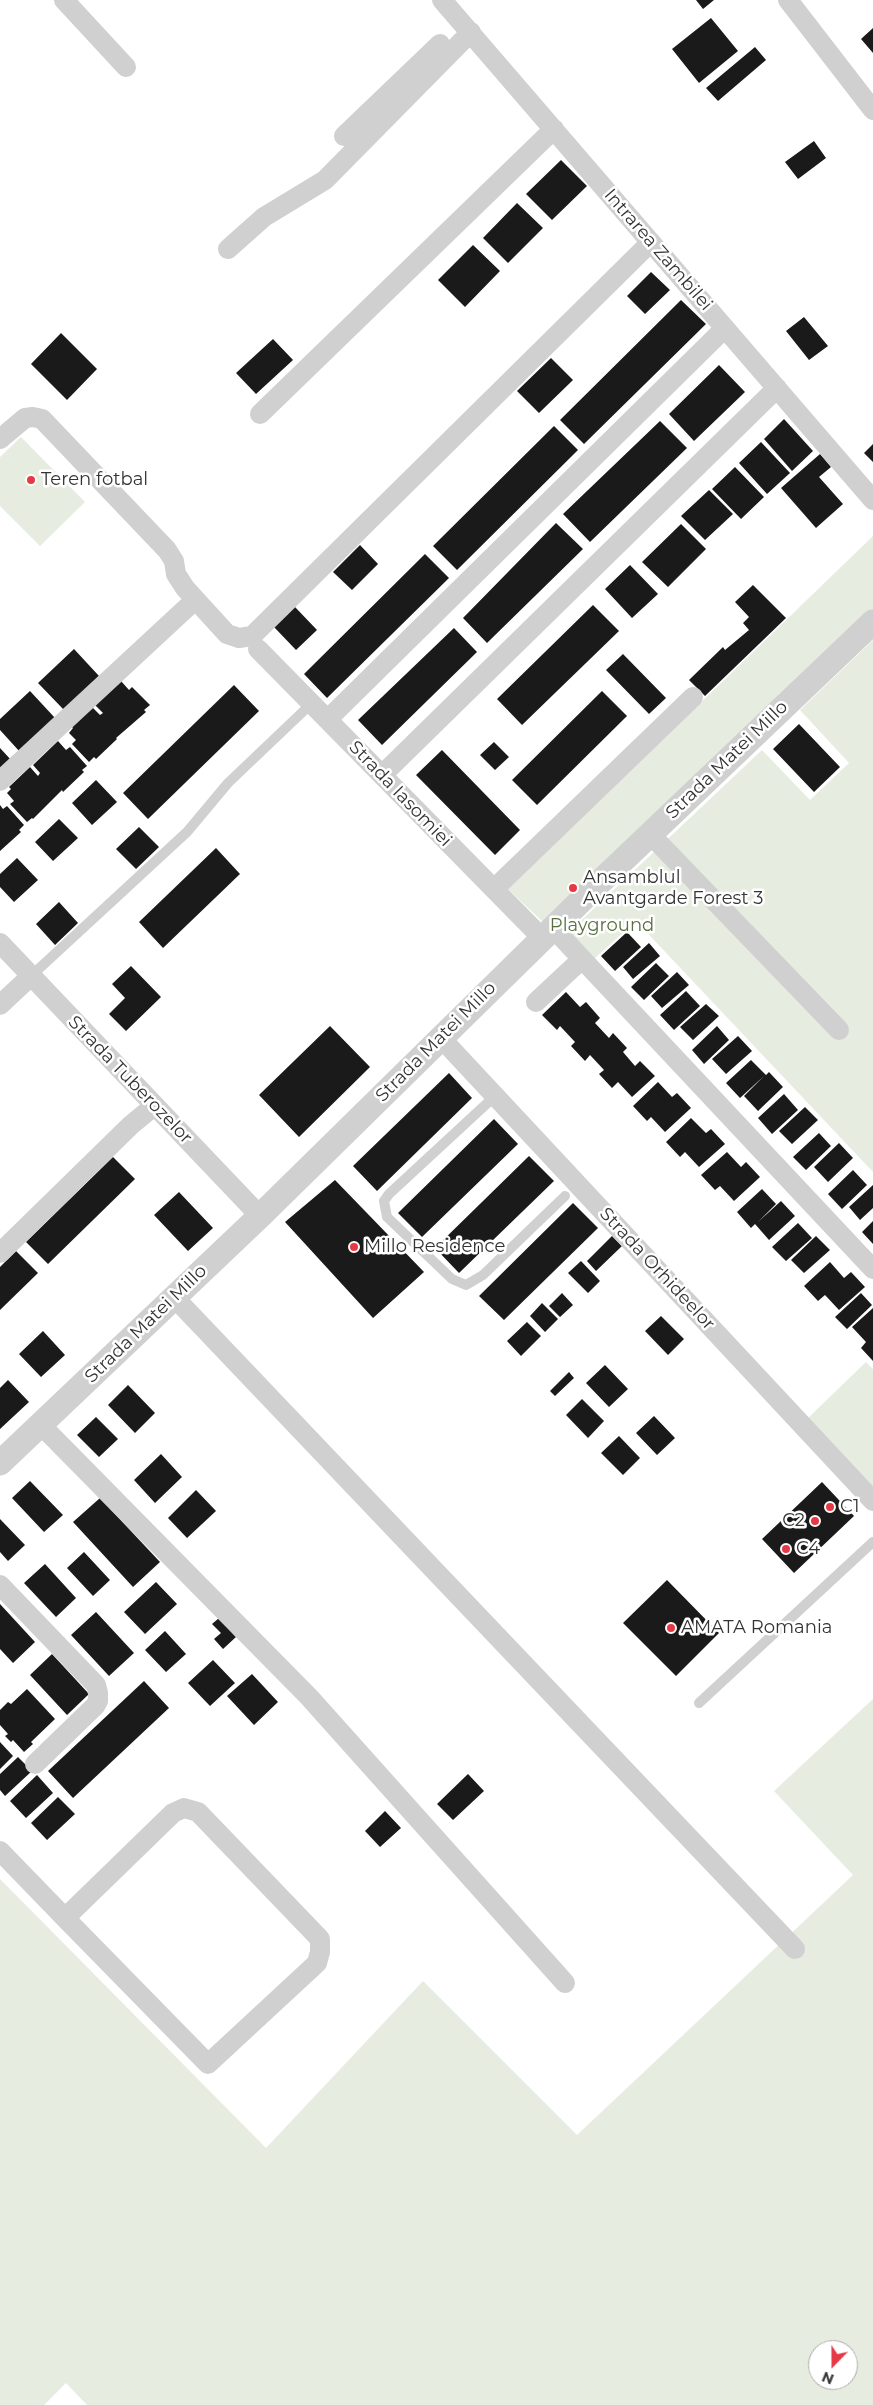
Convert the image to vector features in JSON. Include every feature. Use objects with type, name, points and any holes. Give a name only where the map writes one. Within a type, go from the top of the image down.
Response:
[{"type":"street","points":[[64,0],[126,67]]},
{"type":"street","name":"Intrarea Zambilei","points":[[442,0],[873,500]]},
{"type":"street","points":[[788,0],[873,110]]},
{"type":"street","points":[[344,136],[466,27]]},
{"type":"street","points":[[228,249],[264,217],[325,180],[466,27]]},
{"type":"street","points":[[260,414],[554,129]]},
{"type":"street","points":[[0,440],[25,418],[42,419],[167,550],[174,561],[176,574],[195,600],[227,634],[255,643],[651,242]]},
{"type":"street","points":[[328,719],[725,328]]},
{"type":"street","points":[[382,775],[777,388]]},
{"type":"street","points":[[0,781],[195,600]]},
{"type":"street","name":"Strada Matei Millo","points":[[0,1462],[260,1216],[547,933],[873,622]]},
{"type":"street","name":"Strada Iasomiei","points":[[255,643],[494,889],[547,933],[582,958],[873,1269]]},
{"type":"street","points":[[494,889],[693,697]]},
{"type":"street","points":[[650,834],[838,1030]]},
{"type":"street","name":"Strada Tuberozelor","points":[[0,943],[260,1216]]},
{"type":"street","points":[[536,1002],[582,958]]},
{"type":"street","points":[[0,1005],[31,976]]},
{"type":"street","name":"Strada Orhideelor","points":[[441,1038],[873,1501]]},
{"type":"street","points":[[0,1252],[154,1106]]},
{"type":"street","points":[[174,1297],[795,1949]]},
{"type":"street","points":[[40,1424],[309,1697],[565,1983]]},
{"type":"street","points":[[0,1585],[96,1686],[98,1693],[98,1701],[95,1706],[35,1764]]},
{"type":"street","points":[[0,1851],[65,1918],[208,2064],[317,1963],[320,1952],[320,1939],[198,1812],[184,1808],[173,1813],[65,1918]]},
{"type":"lane","points":[[31,976],[187,832],[228,783],[312,703]]},
{"type":"lane","points":[[495,1096],[389,1194],[384,1201],[387,1217],[452,1280],[466,1285],[483,1275],[565,1196]]},
{"type":"lane","points":[[699,1703],[873,1542]]},
{"type":"green space","name":"Teren fotbal","points":[[21,437],[85,502],[40,546],[0,506],[0,457]]},
{"type":"green space","name":"Playground","points":[[873,536],[873,611],[545,924],[508,889]]},
{"type":"green space","points":[[873,640],[873,1172],[636,921],[594,959],[569,932],[762,750],[810,800],[849,763],[800,710]]},
{"type":"green space","points":[[866,1362],[873,1369],[873,1488],[808,1418]]},
{"type":"green space","points":[[873,1699],[873,2405],[87,2405],[66,2383],[44,2405],[0,2405],[0,1879],[266,2148],[423,1981],[577,2135],[853,1875],[774,1791]]},
{"type":"building","points":[[696,0],[714,0],[703,9]]},
{"type":"building","points":[[711,18],[738,51],[699,83],[672,49]]},
{"type":"building","points":[[873,28],[873,53],[861,39]]},
{"type":"building","points":[[755,47],[766,60],[718,101],[706,88]]},
{"type":"building","points":[[814,141],[826,158],[798,179],[785,162]]},
{"type":"building","points":[[561,160],[587,186],[552,220],[526,194]]},
{"type":"building","points":[[517,203],[543,228],[508,263],[483,238]]},
{"type":"building","points":[[473,245],[500,271],[465,307],[438,280]]},
{"type":"building","points":[[651,272],[670,290],[645,314],[627,296]]},
{"type":"building","points":[[681,300],[706,324],[584,444],[560,420]]},
{"type":"building","points":[[804,317],[828,346],[809,360],[786,331]]},
{"type":"building","points":[[61,333],[97,369],[67,400],[31,364]]},
{"type":"building","points":[[273,339],[293,360],[256,394],[236,373]]},
{"type":"building","points":[[551,358],[573,380],[539,413],[517,391]]},
{"type":"building","points":[[719,365],[745,392],[694,441],[669,414]]},
{"type":"building","points":[[784,419],[813,451],[792,471],[764,439]]},
{"type":"building","points":[[660,421],[687,448],[590,542],[563,514]]},
{"type":"building","points":[[554,426],[578,450],[457,570],[433,546]]},
{"type":"building","points":[[761,442],[790,473],[767,494],[739,463]]},
{"type":"building","points":[[873,444],[873,462],[864,453]]},
{"type":"building","points":[[820,454],[831,467],[819,477],[843,504],[816,528],[781,488]]},
{"type":"building","points":[[735,467],[764,497],[741,519],[712,489]]},
{"type":"building","points":[[709,490],[733,514],[705,540],[681,516]]},
{"type":"building","points":[[556,523],[583,549],[487,643],[463,618]]},
{"type":"building","points":[[681,524],[706,549],[668,587],[642,562]]},
{"type":"building","points":[[360,545],[378,564],[352,590],[333,572]]},
{"type":"building","points":[[425,554],[449,578],[327,698],[304,674]]},
{"type":"building","points":[[630,565],[658,594],[632,618],[605,589]]},
{"type":"building","points":[[753,585],[786,618],[705,696],[689,680],[723,647],[725,650],[749,630],[743,623],[749,617],[735,602]]},
{"type":"building","points":[[593,605],[619,631],[522,725],[497,699]]},
{"type":"building","points":[[295,607],[317,630],[296,650],[274,627]]},
{"type":"building","points":[[454,628],[477,652],[382,745],[358,720]]},
{"type":"building","points":[[74,649],[99,676],[64,710],[38,683]]},
{"type":"building","points":[[623,654],[666,698],[649,714],[606,670]]},
{"type":"building","points":[[121,681],[129,690],[132,687],[150,705],[144,710],[146,712],[116,738],[96,759],[94,757],[89,762],[72,744],[76,740],[69,733],[72,727],[92,707],[100,715],[103,713],[95,705]]},
{"type":"building","points":[[234,685],[259,711],[148,819],[123,793]]},
{"type":"building","points":[[30,691],[55,718],[20,752],[0,730],[0,719]]},
{"type":"building","points":[[602,691],[627,716],[537,805],[512,780]]},
{"type":"building","points":[[799,724],[840,767],[814,792],[773,749]]},
{"type":"building","points":[[58,741],[66,750],[70,747],[87,766],[82,770],[84,772],[63,792],[62,790],[33,819],[27,822],[10,804],[14,801],[7,793],[11,789],[9,787],[30,767],[38,776],[40,773],[33,765]]},
{"type":"building","points":[[494,742],[509,757],[495,770],[480,755]]},
{"type":"building","points":[[0,748],[12,761],[0,772]]},
{"type":"building","points":[[442,750],[520,830],[495,855],[416,775]]},
{"type":"building","points":[[96,780],[117,802],[92,825],[72,803]]},
{"type":"building","points":[[0,805],[3,809],[7,806],[24,825],[19,830],[21,832],[0,851]]},
{"type":"building","points":[[59,819],[78,838],[53,861],[35,842]]},
{"type":"building","points":[[139,827],[159,847],[136,869],[116,849]]},
{"type":"building","points":[[216,848],[240,874],[163,948],[139,922]]},
{"type":"building","points":[[17,858],[38,880],[14,902],[0,887],[0,874]]},
{"type":"building","points":[[59,902],[78,923],[55,945],[36,924]]},
{"type":"building","points":[[627,932],[641,947],[615,971],[601,956]]},
{"type":"building","points":[[649,943],[660,956],[633,979],[623,967]]},
{"type":"building","points":[[656,963],[669,976],[644,1000],[631,987]]},
{"type":"building","points":[[131,966],[161,997],[126,1031],[109,1014],[125,998],[112,984]]},
{"type":"building","points":[[677,972],[689,985],[662,1008],[651,996]]},
{"type":"building","points":[[686,991],[700,1006],[674,1030],[660,1015]]},
{"type":"building","points":[[566,992],[580,1007],[586,1002],[600,1018],[595,1023],[609,1038],[613,1033],[627,1048],[623,1052],[635,1066],[640,1061],[655,1076],[632,1097],[618,1082],[612,1088],[599,1074],[604,1070],[590,1055],[585,1061],[571,1046],[575,1042],[560,1026],[557,1030],[542,1015]]},
{"type":"building","points":[[706,1004],[719,1016],[693,1040],[680,1027]]},
{"type":"building","points":[[330,1026],[370,1067],[299,1137],[259,1095]]},
{"type":"building","points":[[717,1026],[729,1040],[704,1064],[692,1050]]},
{"type":"building","points":[[738,1036],[752,1051],[726,1074],[712,1059]]},
{"type":"building","points":[[751,1060],[766,1075],[769,1072],[783,1087],[758,1111],[744,1096],[764,1076],[740,1098],[726,1083]]},
{"type":"building","points":[[449,1073],[472,1098],[377,1191],[353,1166]]},
{"type":"building","points":[[658,1082],[672,1097],[677,1093],[691,1108],[665,1132],[651,1117],[647,1121],[633,1106]]},
{"type":"building","points":[[784,1094],[798,1110],[772,1134],[758,1118]]},
{"type":"building","points":[[805,1107],[818,1120],[792,1144],[779,1131]]},
{"type":"building","points":[[691,1118],[706,1133],[711,1129],[725,1144],[699,1167],[685,1152],[680,1157],[666,1142]]},
{"type":"building","points":[[494,1119],[518,1144],[422,1237],[398,1213]]},
{"type":"building","points":[[819,1133],[831,1146],[806,1170],[793,1157]]},
{"type":"building","points":[[839,1143],[853,1158],[828,1182],[814,1167]]},
{"type":"building","points":[[727,1152],[741,1167],[746,1162],[760,1177],[734,1201],[720,1186],[715,1190],[701,1175]]},
{"type":"building","points":[[529,1156],[554,1181],[459,1273],[435,1248]]},
{"type":"building","points":[[113,1157],[135,1179],[48,1264],[26,1242]]},
{"type":"building","points":[[853,1170],[867,1185],[842,1209],[828,1194]]},
{"type":"building","name":"Millo Residence","points":[[335,1180],[424,1272],[373,1318],[285,1222]]},
{"type":"building","points":[[873,1185],[873,1208],[860,1220],[849,1207]]},
{"type":"building","points":[[762,1189],[776,1204],[758,1222],[781,1201],[795,1216],[769,1240],[755,1224],[751,1228],[737,1212]]},
{"type":"building","points":[[179,1192],[213,1228],[188,1251],[154,1215]]},
{"type":"building","points":[[573,1203],[598,1228],[504,1320],[479,1296]]},
{"type":"building","points":[[873,1221],[873,1244],[862,1232]]},
{"type":"building","points":[[798,1223],[812,1238],[786,1261],[772,1247]]},
{"type":"building","points":[[612,1236],[622,1246],[596,1271],[587,1261]]},
{"type":"building","points":[[816,1236],[830,1250],[804,1273],[791,1260]]},
{"type":"building","points":[[16,1251],[38,1273],[0,1310],[0,1267]]},
{"type":"building","points":[[581,1261],[600,1281],[588,1293],[568,1273]]},
{"type":"building","points":[[830,1262],[844,1278],[851,1272],[865,1287],[839,1310],[825,1295],[818,1301],[804,1286]]},
{"type":"building","points":[[562,1293],[573,1305],[560,1317],[549,1306]]},
{"type":"building","points":[[861,1293],[872,1305],[847,1329],[835,1317]]},
{"type":"building","points":[[542,1303],[558,1319],[545,1332],[530,1316]]},
{"type":"building","points":[[873,1308],[873,1361],[861,1348],[866,1342],[852,1327]]},
{"type":"building","points":[[661,1316],[684,1339],[668,1355],[645,1331]]},
{"type":"building","points":[[527,1322],[541,1336],[521,1356],[507,1341]]},
{"type":"building","points":[[43,1331],[65,1355],[41,1377],[19,1354]]},
{"type":"building","points":[[605,1365],[628,1389],[609,1407],[586,1383]]},
{"type":"building","points":[[569,1372],[574,1378],[555,1396],[550,1391]]},
{"type":"building","points":[[8,1380],[29,1402],[0,1429],[0,1388]]},
{"type":"building","points":[[128,1385],[155,1413],[135,1433],[108,1405]]},
{"type":"building","points":[[582,1399],[604,1421],[588,1438],[566,1415]]},
{"type":"building","points":[[654,1416],[675,1438],[657,1455],[636,1433]]},
{"type":"building","points":[[96,1417],[118,1439],[99,1457],[77,1435]]},
{"type":"building","points":[[619,1436],[640,1458],[623,1475],[601,1453]]},
{"type":"building","points":[[161,1454],[182,1477],[155,1503],[134,1480]]},
{"type":"building","points":[[30,1481],[63,1515],[44,1532],[12,1498]]},
{"type":"building","points":[[822,1482],[854,1516],[794,1573],[762,1539]]},
{"type":"building","points":[[196,1490],[216,1511],[187,1538],[168,1518]]},
{"type":"building","points":[[100,1498],[160,1562],[133,1587],[73,1522]]},
{"type":"building","points":[[0,1519],[25,1545],[8,1561],[0,1552]]},
{"type":"building","points":[[84,1552],[110,1580],[93,1596],[67,1568]]},
{"type":"building","points":[[45,1564],[76,1598],[56,1617],[24,1583]]},
{"type":"building","name":"AMATA Romania","points":[[667,1580],[719,1633],[676,1676],[623,1623]]},
{"type":"building","points":[[156,1582],[177,1604],[145,1634],[124,1612]]},
{"type":"building","points":[[0,1604],[35,1642],[13,1663],[0,1649]]},
{"type":"building","points":[[96,1612],[134,1653],[109,1676],[71,1635]]},
{"type":"building","points":[[219,1618],[236,1637],[223,1649],[214,1639],[221,1633],[212,1624]]},
{"type":"building","points":[[165,1631],[186,1654],[166,1672],[145,1650]]},
{"type":"building","points":[[52,1654],[89,1694],[67,1715],[30,1675]]},
{"type":"building","points":[[213,1660],[235,1683],[210,1706],[188,1683]]},
{"type":"building","points":[[252,1674],[278,1702],[254,1725],[227,1696]]},
{"type":"building","points":[[144,1681],[169,1708],[73,1798],[48,1771]]},
{"type":"building","points":[[27,1689],[55,1719],[31,1742],[33,1744],[24,1752],[13,1740],[11,1742],[5,1736],[8,1734],[0,1725],[0,1710],[8,1702],[11,1704]]},
{"type":"building","points":[[0,1742],[13,1756],[0,1769]]},
{"type":"building","points":[[18,1757],[32,1771],[5,1796],[0,1790],[0,1774]]},
{"type":"building","points":[[468,1774],[484,1791],[453,1820],[437,1804]]},
{"type":"building","points":[[37,1775],[53,1793],[26,1818],[10,1801]]},
{"type":"building","points":[[58,1797],[75,1814],[47,1840],[31,1823]]},
{"type":"building","points":[[385,1811],[401,1828],[380,1847],[365,1831]]},
{"type":"place","name":"Teren fotbal","points":[[31,480]]},
{"type":"place","name":"Ansamblul Avantgarde Forest 3","points":[[573,888]]},
{"type":"place","name":"Millo Residence","points":[[354,1247]]},
{"type":"place","name":"C1","points":[[830,1507]]},
{"type":"place","name":"C2","points":[[815,1521]]},
{"type":"place","name":"C4","points":[[786,1549]]},
{"type":"place","name":"AMATA Romania","points":[[671,1628]]}]
